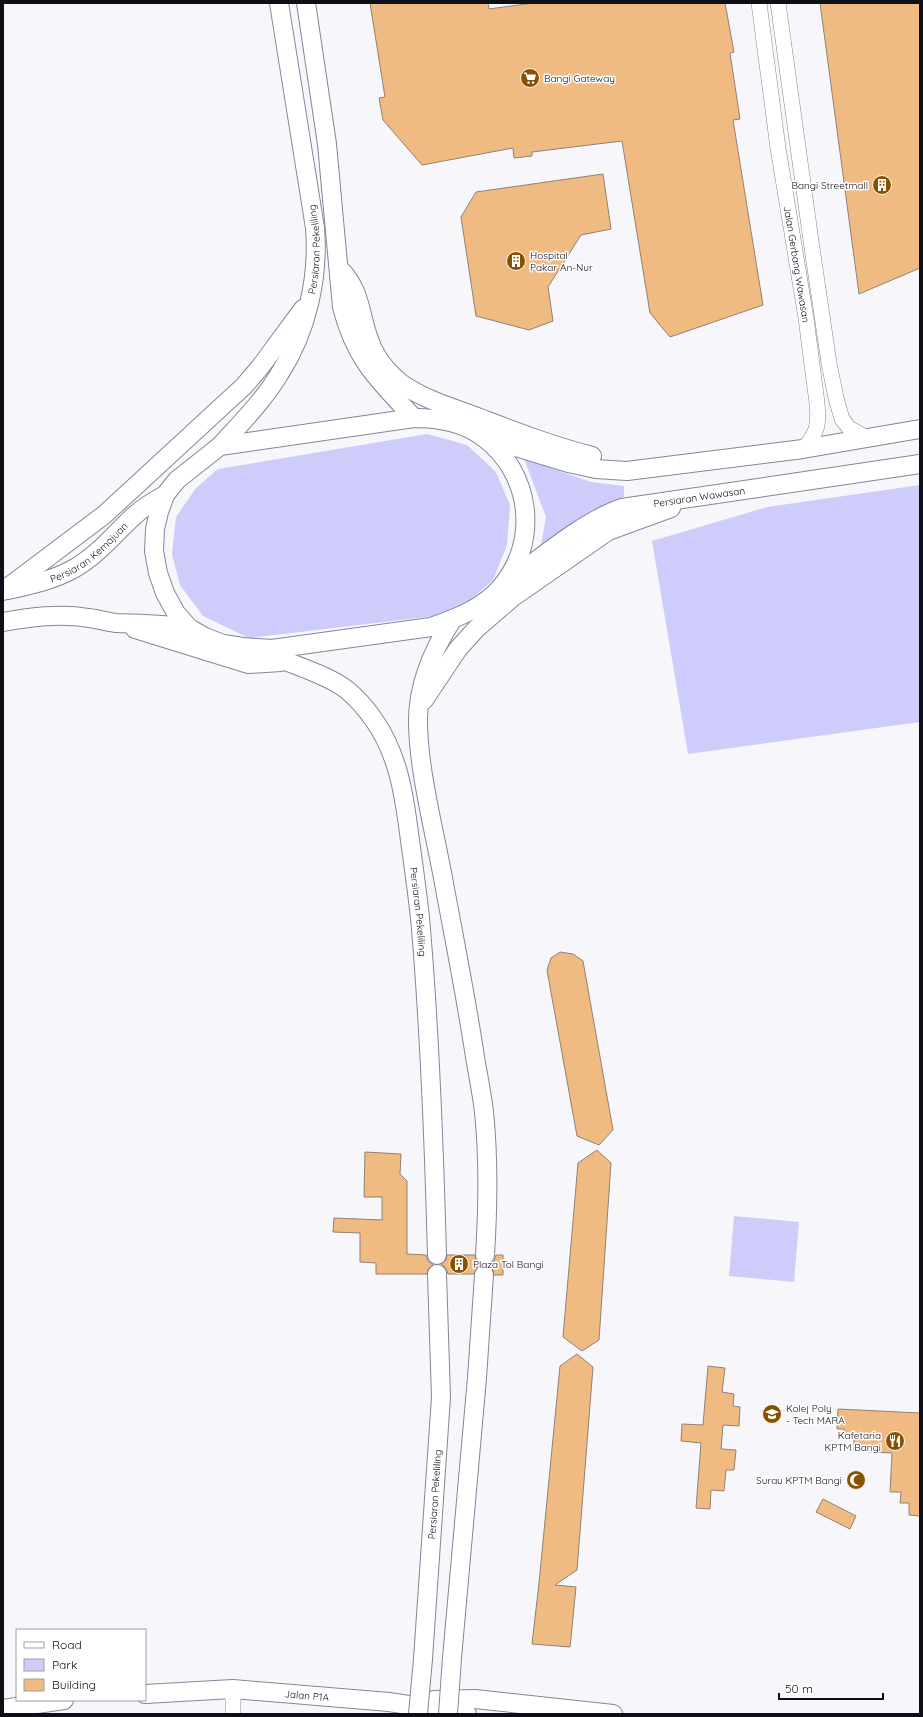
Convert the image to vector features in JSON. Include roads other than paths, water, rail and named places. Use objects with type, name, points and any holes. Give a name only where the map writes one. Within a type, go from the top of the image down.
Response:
[{"type":"main road","name":"Persiaran Pekeliling","points":[[165,495],[177,480],[220,446],[265,395],[280,374],[296,346],[310,299],[316,264],[317,246],[279,3]]},
{"type":"main road","points":[[306,3],[327,144],[342,307],[347,327],[356,348],[383,385],[414,418]]},
{"type":"main road","points":[[339,268],[348,277],[356,292],[367,335],[376,355],[387,371],[403,384],[450,407],[552,445],[598,458],[626,471]]},
{"type":"main road","points":[[3,591],[104,514],[244,386],[261,366],[310,299]]},
{"type":"main road","points":[[165,495],[155,529],[154,551],[165,594],[176,613],[189,628],[205,637],[223,644],[252,648],[292,647],[431,627],[452,620],[482,604],[501,587],[513,571],[518,560],[523,545],[526,516],[518,480],[498,450],[483,437],[470,429],[447,420],[414,418],[220,446]]},
{"type":"main road","points":[[483,437],[568,463],[596,469],[626,471],[803,449],[920,429]]},
{"type":"main road","name":"Persiaran Wawasan","points":[[501,587],[588,524],[622,508],[920,464]]},
{"type":"main road","name":"Persiaran Kemajuan","points":[[3,591],[57,577],[76,568],[105,545],[149,504],[165,495]]},
{"type":"main road","points":[[418,710],[428,691],[458,649],[476,629],[513,597],[608,531],[659,513],[696,497]]},
{"type":"main road","points":[[3,622],[30,617],[63,616],[88,618],[114,623],[248,664],[268,664],[284,661]]},
{"type":"main road","points":[[452,620],[442,636],[426,670],[418,710],[419,739],[422,765],[471,1029],[484,1111],[488,1158],[485,1255]]},
{"type":"main road","points":[[114,623],[152,623],[189,628]]},
{"type":"main road","name":"Persiaran Pekeliling","points":[[252,648],[328,679],[346,689],[374,720],[386,740],[395,763],[403,792],[416,880],[429,1035],[434,1139],[437,1255]]},
{"type":"main road","name":"Persiaran Pekeliling","points":[[418,1714],[441,1397],[438,1274]]},
{"type":"main road","points":[[448,1714],[477,1378],[484,1275]]},
{"type":"main road","name":"Jalan P1A","points":[[146,1694],[233,1689],[389,1702],[467,1714]]},
{"type":"main road","points":[[389,1702],[475,1699],[614,1714]]},
{"type":"main road","points":[[3,1709],[57,1701]]},
{"type":"street","name":"Jalan Gerbang Wawasan","points":[[759,3],[778,148],[806,318],[818,403],[818,416],[815,432],[813,437],[803,449]]},
{"type":"street","name":"Jalan Gerbang Wawasan","points":[[778,3],[812,248],[829,363],[836,398],[842,420],[849,428],[867,438]]},
{"type":"street","points":[[233,1689],[233,1714]]},
{"type":"place","name":"Bangi Gateway","points":[[530,78]]},
{"type":"place","name":"Bangi Streetmall","points":[[882,185]]},
{"type":"place","name":"Hospital Pakar An-Nur","points":[[516,261]]},
{"type":"place","name":"Plaza Tol Bangi","points":[[459,1264]]},
{"type":"place","name":"Kolej Poly - Tech MARA","points":[[772,1414]]},
{"type":"place","name":"Kafetaria KPTM Bangi","points":[[895,1441]]},
{"type":"place","name":"Surau KPTM Bangi","points":[[856,1480]]}]
